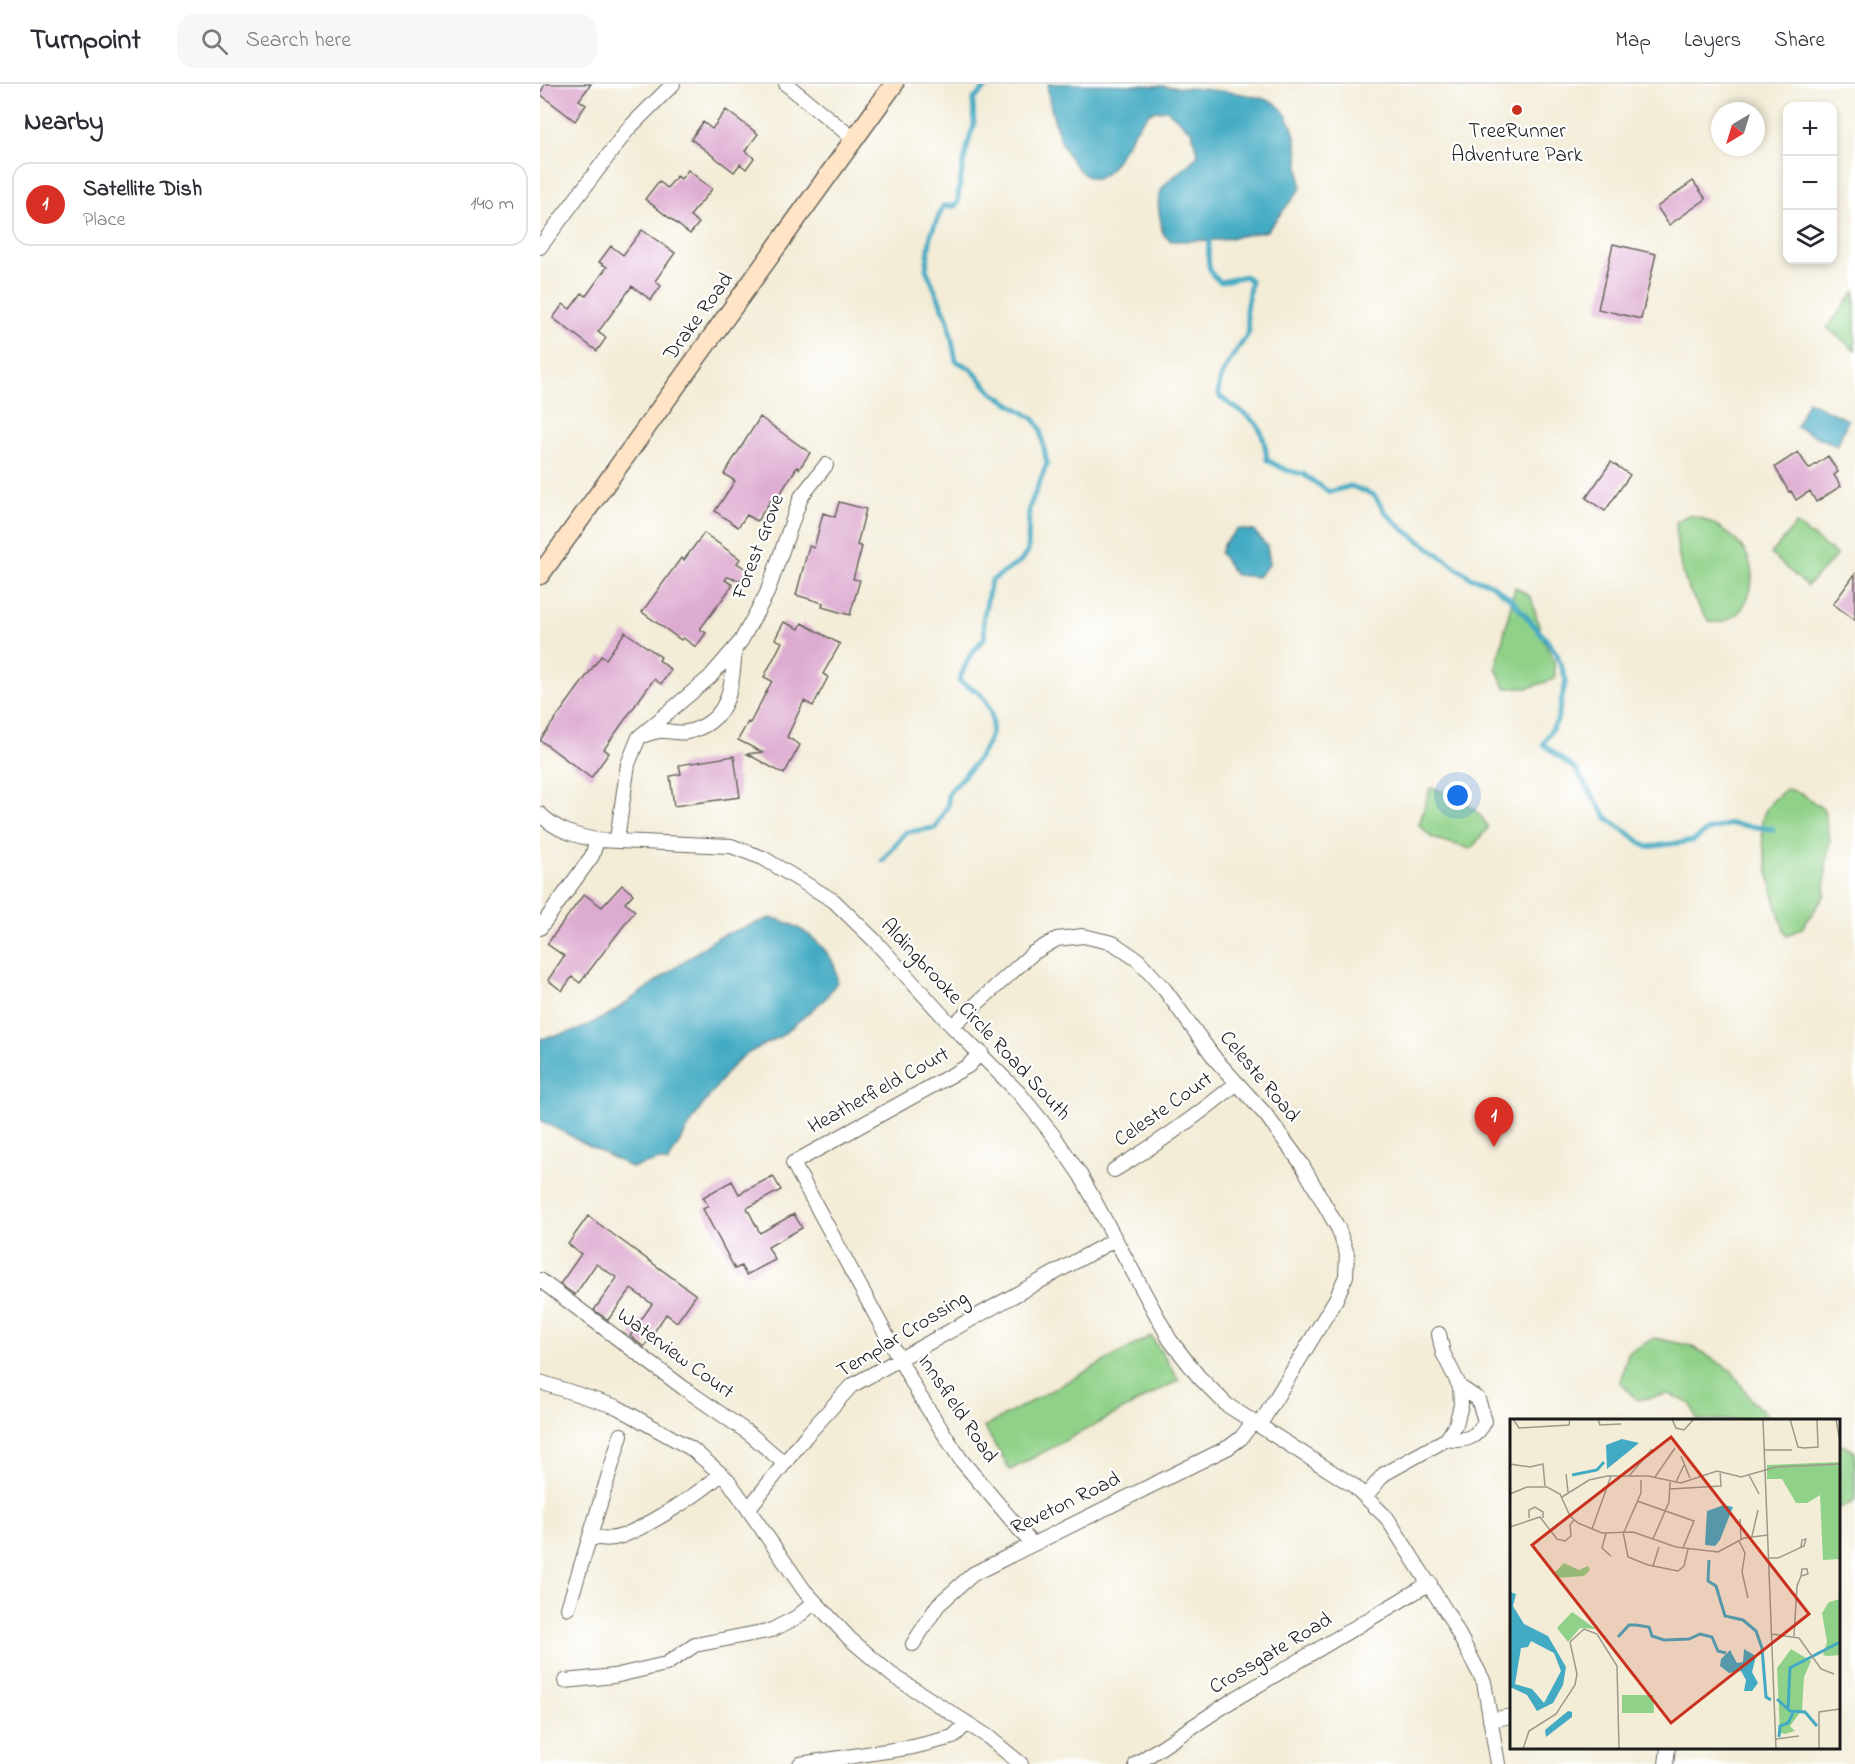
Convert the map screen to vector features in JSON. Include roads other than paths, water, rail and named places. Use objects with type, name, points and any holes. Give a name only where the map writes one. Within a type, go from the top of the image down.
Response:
[{"type":"street","points":[[540,247],[628,129],[674,84]]},
{"type":"street","points":[[786,84],[854,140]]},
{"type":"street","name":"Drake Road","points":[[540,575],[894,84]]},
{"type":"street","name":"Forest Grove","points":[[617,839],[628,764],[639,737],[710,677],[735,648],[767,593],[801,497],[826,465]]},
{"type":"street","name":"Forest Grove","points":[[639,737],[661,730],[685,733],[705,726],[725,707],[732,684],[735,648]]},
{"type":"street","name":"Aldingbrooke Circle Road South","points":[[540,814],[560,830],[597,840],[617,839],[732,846],[763,858],[793,874],[834,901],[952,1026],[981,1052],[1053,1135],[1082,1176],[1114,1240],[1170,1340],[1199,1377],[1227,1405],[1339,1476],[1387,1518],[1430,1583],[1484,1682],[1498,1764]]},
{"type":"street","points":[[540,928],[592,856],[597,840]]},
{"type":"street","name":"Celeste Road","points":[[952,1026],[1033,953],[1057,939],[1083,936],[1113,943],[1138,960],[1164,990],[1216,1060],[1266,1115],[1301,1163],[1338,1228],[1347,1254],[1346,1276],[1336,1299],[1256,1424]]},
{"type":"street","name":"Heatherfield Court","points":[[793,1163],[968,1065],[981,1052]]},
{"type":"street","name":"Celeste Court","points":[[1114,1170],[1150,1149],[1199,1115],[1237,1083]]},
{"type":"street","name":"Innsfield Road","points":[[793,1163],[919,1395],[961,1460],[1031,1543]]},
{"type":"street","name":"Templar Crossing","points":[[749,1508],[784,1463],[851,1386],[898,1357],[1114,1240]]},
{"type":"street","name":"Waterview Court","points":[[540,1280],[685,1389],[750,1434],[784,1463]]},
{"type":"street","points":[[1439,1334],[1443,1353],[1460,1387],[1461,1405],[1456,1424],[1447,1439]]},
{"type":"street","points":[[540,1382],[617,1407],[692,1449],[721,1474],[749,1508],[786,1565],[815,1602],[850,1639],[892,1675],[967,1723],[1021,1764]]},
{"type":"street","points":[[1365,1497],[1383,1474],[1447,1439],[1470,1439],[1481,1431],[1485,1421],[1478,1400],[1460,1387]]},
{"type":"street","name":"Reveton Road","points":[[913,1644],[938,1605],[973,1574],[1031,1543],[1228,1447],[1256,1424]]},
{"type":"street","points":[[568,1608],[621,1435]]},
{"type":"street","points":[[590,1536],[603,1539],[621,1536],[703,1490],[721,1474]]},
{"type":"street","name":"Crossgate Road","points":[[1136,1764],[1233,1700],[1430,1583]]},
{"type":"street","points":[[565,1681],[614,1676],[666,1664],[695,1645],[772,1630],[797,1617],[815,1602]]},
{"type":"street","points":[[1490,1720],[1510,1716]]},
{"type":"street","points":[[800,1764],[953,1737],[967,1723]]},
{"type":"street","points":[[1666,1764],[1668,1749]]},
{"type":"water","points":[[1048,84],[1166,86],[1230,92],[1275,103],[1289,120],[1293,131],[1301,188],[1267,231],[1219,240],[1171,241],[1162,230],[1158,204],[1163,187],[1198,154],[1192,132],[1167,110],[1151,112],[1139,125],[1110,169],[1100,177],[1089,178],[1077,168],[1063,146],[1053,115]]},
{"type":"water","points":[[1808,401],[1848,420],[1837,446],[1796,427]]},
{"type":"water","points":[[1238,529],[1254,531],[1267,546],[1270,563],[1258,577],[1235,575],[1220,553],[1224,543]]},
{"type":"water","points":[[770,918],[793,925],[815,940],[831,960],[836,971],[837,982],[825,999],[781,1036],[743,1056],[728,1071],[698,1112],[667,1163],[660,1160],[632,1168],[540,1120],[540,1039],[578,1030],[610,1014],[718,937]]},
{"type":"waterway","points":[[882,861],[906,832],[935,828],[948,805],[948,794],[977,760],[991,735],[992,721],[989,707],[979,693],[959,681],[969,657],[985,637],[983,620],[991,581],[1021,561],[1028,551],[1029,508],[1047,464],[1040,428],[1034,419],[993,393],[970,368],[956,361],[948,320],[926,269],[931,234],[943,206],[955,206],[958,202],[964,163],[974,126],[973,100],[989,84]]},
{"type":"waterway","points":[[1209,240],[1209,264],[1216,278],[1221,282],[1245,276],[1251,281],[1246,310],[1249,332],[1223,373],[1220,382],[1220,397],[1247,415],[1258,427],[1267,460],[1286,470],[1303,474],[1329,492],[1351,486],[1374,495],[1385,512],[1403,529],[1470,577],[1491,584],[1511,599],[1557,654],[1566,680],[1557,721],[1543,744],[1576,770],[1607,818],[1647,847],[1693,841],[1708,830],[1731,824],[1773,829]]},
{"type":"place","name":"TreeRunner Adventure Park","points":[[1517,110]]},
{"type":"place","name":"Satellite Dish","points":[[1494,1147]]}]
